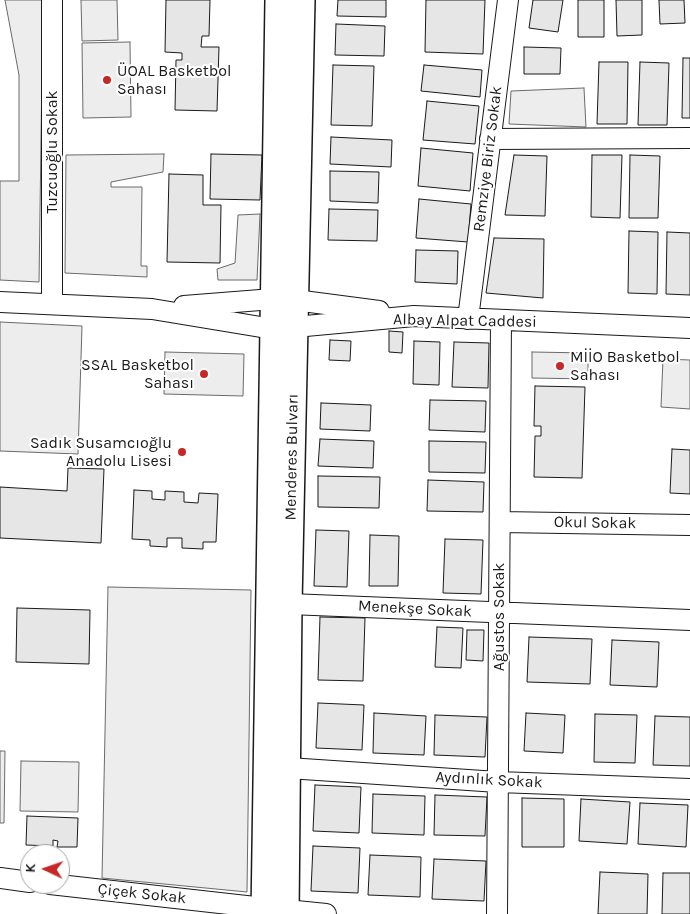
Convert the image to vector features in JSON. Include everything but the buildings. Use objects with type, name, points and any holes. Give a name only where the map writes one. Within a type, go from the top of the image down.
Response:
[{"type":"main road","name":"Menderes Bulvarı","points":[[275,912],[284,328],[278,0]]},
{"type":"main road","name":"Menderes Bulvarı","points":[[284,300],[302,0]]},
{"type":"main road","name":"Menderes Bulvarı","points":[[275,912],[288,768],[289,604],[284,328]]},
{"type":"street","name":"Tuzcuoğlu Sokak","points":[[52,0],[52,304]]},
{"type":"street","name":"Remziye Biriz Sokak","points":[[468,319],[508,0]]},
{"type":"street","points":[[490,139],[690,138]]},
{"type":"street","name":"Albay Alpat Caddesi","points":[[152,309],[284,300],[414,316],[690,328]]},
{"type":"street","name":"Albay Alpat Caddesi","points":[[0,302],[152,309],[284,328],[414,316]]},
{"type":"street","name":"Ağustos Sokak","points":[[497,914],[501,321]]},
{"type":"street","name":"Okul Sokak","points":[[500,522],[690,525]]},
{"type":"street","name":"Menekşe Sokak","points":[[289,604],[690,620]]},
{"type":"street","name":"Aydınlık Sokak","points":[[288,768],[498,782],[690,789]]},
{"type":"street","points":[[0,878],[20,881]]},
{"type":"street","name":"Çiçek Sokak","points":[[70,886],[275,912],[326,914]]},
{"type":"shaded area","points":[[5,0],[43,0],[39,282],[0,280],[0,181],[19,181],[19,75]]},
{"type":"shaded area","name":"ÜOAL Basketbol Sahası","points":[[81,0],[117,0],[118,40],[82,41]]},
{"type":"shaded area","name":"ÜOAL Basketbol Sahası","points":[[130,42],[131,117],[83,118],[82,43]]},
{"type":"shaded area","points":[[584,88],[586,127],[509,124],[511,91]]},
{"type":"shaded area","points":[[164,154],[163,172],[111,182],[111,187],[142,187],[141,266],[147,266],[147,277],[65,273],[66,155]]},
{"type":"shaded area","points":[[260,214],[257,280],[218,280],[217,269],[235,263],[238,215]]},
{"type":"shaded area","points":[[0,322],[82,326],[78,454],[0,451]]},
{"type":"shaded area","name":"SSAL Basketbol Sahası","points":[[165,352],[244,354],[243,396],[164,394]]},
{"type":"shaded area","name":"MİİO Basketbol Sahası","points":[[532,352],[588,353],[588,379],[532,378]]},
{"type":"shaded area","points":[[663,359],[690,360],[690,409],[661,407]]},
{"type":"shaded area","points":[[108,587],[251,590],[247,892],[102,878]]},
{"type":"shaded area","points":[[0,751],[5,751],[4,823],[0,823]]},
{"type":"shaded area","points":[[21,761],[79,762],[78,812],[20,811]]},
{"type":"place","name":"ÜOAL Basketbol Sahası","points":[[107,80]]},
{"type":"place","name":"MİİO Basketbol Sahası","points":[[560,366]]},
{"type":"place","name":"SSAL Basketbol Sahası","points":[[204,374]]},
{"type":"place","name":"Sadık Susamcıoğlu Anadolu Lisesi","points":[[182,452]]}]
